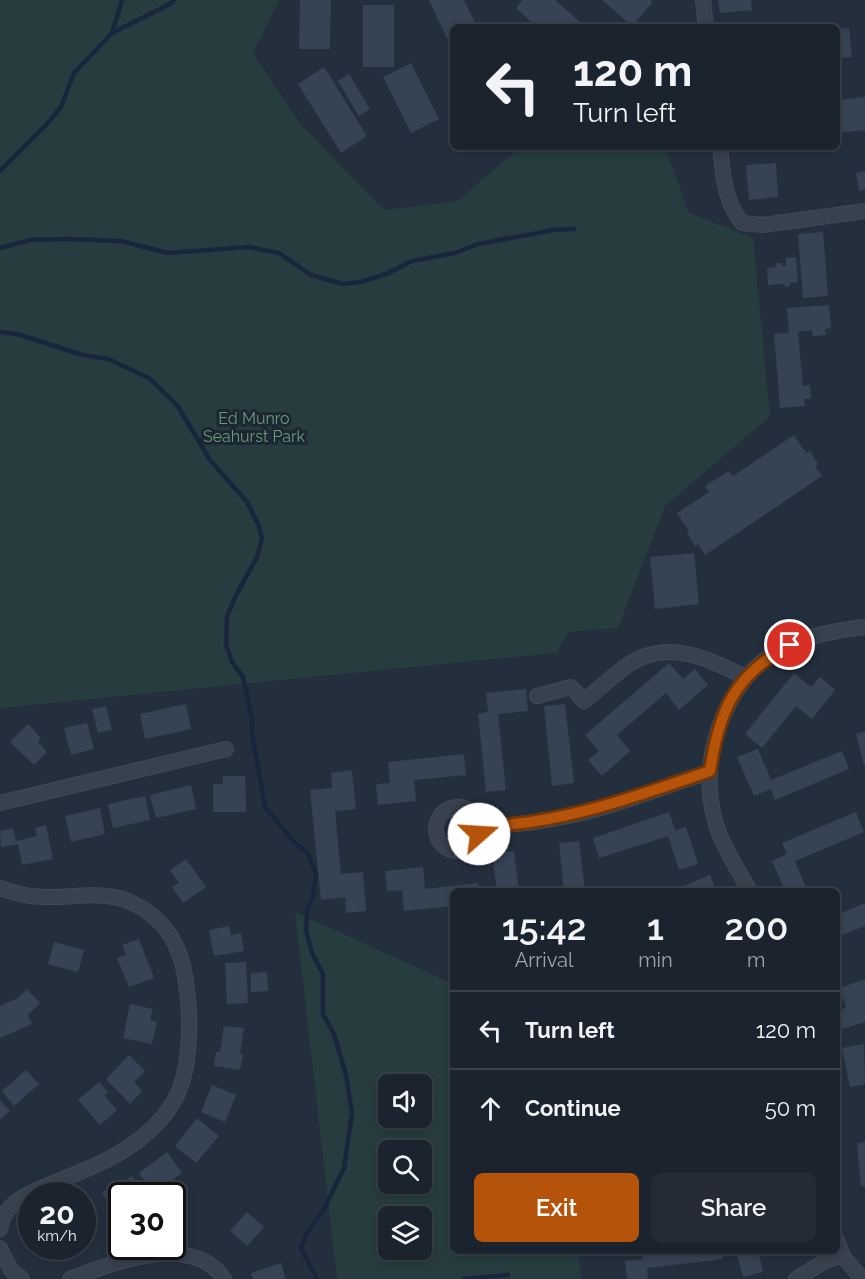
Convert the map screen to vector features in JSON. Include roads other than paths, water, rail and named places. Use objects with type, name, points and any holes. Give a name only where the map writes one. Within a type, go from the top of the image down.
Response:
[{"type":"street","points":[[703,0],[706,24]]},
{"type":"street","points":[[720,150],[727,197],[733,212],[742,223],[763,225],[865,211]]},
{"type":"street","points":[[748,888],[719,833],[713,816],[710,771],[714,741],[722,717],[745,676],[768,657],[811,636],[834,630],[865,627]]},
{"type":"street","points":[[537,696],[571,687],[584,701],[631,663],[644,657],[669,651],[705,658],[745,676]]},
{"type":"street","points":[[0,802],[226,749]]},
{"type":"street","points":[[480,827],[519,824],[578,814],[606,807],[710,771]]},
{"type":"street","points":[[0,888],[29,896],[108,896],[129,901],[146,910],[164,925],[175,942],[186,983],[189,1021],[186,1068],[175,1099],[161,1119],[141,1138],[119,1153],[31,1192],[14,1202],[6,1212],[0,1229]]},
{"type":"street","points":[[0,1248],[11,1270],[22,1279]]},
{"type":"street","points":[[840,1249],[842,1255],[862,1279]]},
{"type":"street","points":[[70,1279],[135,1257],[167,1254],[191,1256],[203,1261],[213,1267],[224,1279]]},
{"type":"street","points":[[796,1279],[825,1261],[842,1255]]},
{"type":"waterway","points":[[0,171],[61,107],[74,73],[112,33],[122,0]]},
{"type":"waterway","points":[[112,33],[174,0]]},
{"type":"waterway","points":[[0,248],[30,240],[68,239],[121,241],[168,253],[248,247],[279,253],[311,275],[343,284],[360,282],[386,274],[412,261],[455,253],[478,244],[554,230],[574,229]]},
{"type":"waterway","points":[[0,332],[17,334],[83,355],[108,359],[149,378],[177,405],[210,460],[247,502],[259,526],[262,539],[257,557],[227,617],[226,645],[232,662],[243,677],[252,719],[252,733],[265,807],[294,842],[308,854],[316,874],[313,897],[307,909],[306,930],[312,953],[323,974],[323,1014],[334,1034],[346,1075],[352,1113],[344,1168],[323,1211],[307,1233],[301,1248],[317,1279]]},
{"type":"waterway","points":[[464,1279],[508,1275]]},
{"type":"park label","name":"Ed Munro Seahurst Park","points":[[254,427]]}]
